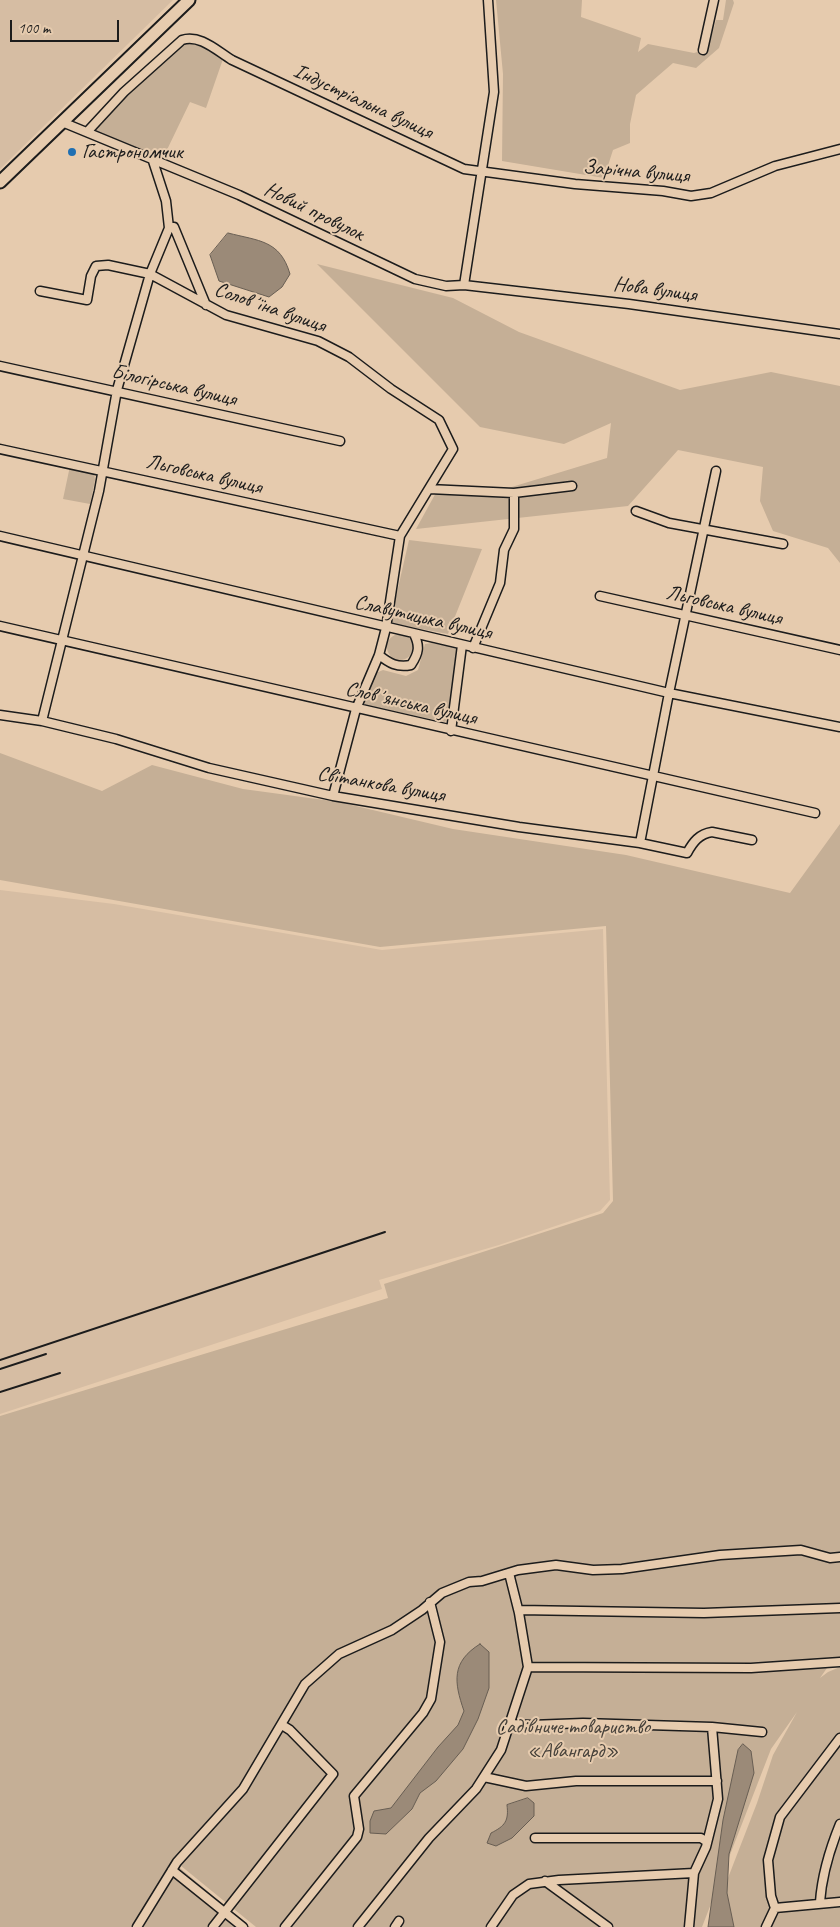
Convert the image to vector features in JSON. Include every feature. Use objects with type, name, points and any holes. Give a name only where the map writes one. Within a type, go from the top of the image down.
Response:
[{"type":"main road","points":[[0,182],[189,0]]},
{"type":"street","points":[[464,285],[494,92],[488,0]]},
{"type":"street","points":[[702,50],[714,0]]},
{"type":"street","name":"Індустріальна вулиця","points":[[87,132],[124,92],[182,40],[191,37],[203,42],[232,60],[464,168],[481,172]]},
{"type":"street","name":"Новий провулок","points":[[62,122],[239,195],[415,279],[446,286],[464,285]]},
{"type":"street","name":"Зарічна вулиця","points":[[481,172],[575,184],[663,191],[691,196],[711,193],[775,166],[840,150]]},
{"type":"street","points":[[42,721],[103,470],[118,390],[150,274],[169,228],[166,201],[152,158]]},
{"type":"street","points":[[169,228],[174,227],[206,305]]},
{"type":"street","name":"Соловʼїна вулиця","points":[[40,291],[87,300],[91,276],[96,266],[108,265],[150,274],[226,315],[318,341],[349,357],[391,389],[439,420],[453,449],[429,489]]},
{"type":"street","name":"Нова вулиця","points":[[464,285],[629,304],[840,334]]},
{"type":"street","name":"Білогірська вулиця","points":[[0,366],[118,390],[340,441]]},
{"type":"street","name":"Льговська вулиця","points":[[0,449],[400,536]]},
{"type":"street","points":[[640,844],[668,693],[716,471]]},
{"type":"street","points":[[334,796],[356,709],[379,655],[386,628],[400,536],[429,489],[514,493],[572,486]]},
{"type":"street","points":[[473,648],[500,583],[504,550],[514,529],[514,493]]},
{"type":"street","points":[[636,511],[669,523],[783,544]]},
{"type":"street","name":"Славутицька вулиця","points":[[0,536],[668,693],[840,727]]},
{"type":"street","name":"Льговська вулиця","points":[[600,596],[840,650]]},
{"type":"street","name":"Словʼянська вулиця","points":[[0,626],[815,813]]},
{"type":"street","points":[[379,655],[393,664],[402,667],[411,664],[416,657],[419,644],[414,634]]},
{"type":"street","points":[[451,731],[462,645]]},
{"type":"street","name":"Світанкова вулиця","points":[[0,715],[42,721],[116,739],[209,768],[334,796],[519,827],[640,844],[687,853],[694,841],[707,833],[712,832],[752,840]]},
{"type":"street","points":[[137,1927],[177,1862],[243,1789],[305,1684],[339,1654],[392,1630],[422,1610],[442,1593],[468,1582],[482,1581],[509,1572],[556,1565],[593,1570],[622,1569],[720,1555],[801,1550],[830,1558],[840,1557]]},
{"type":"street","points":[[358,1927],[429,1838],[476,1789],[501,1750],[528,1667],[519,1610],[509,1572]]},
{"type":"street","points":[[285,1927],[357,1837],[359,1829],[354,1796],[423,1713],[430,1699],[440,1642],[430,1602]]},
{"type":"street","points":[[519,1610],[704,1613],[840,1608]]},
{"type":"street","points":[[528,1667],[751,1668],[840,1662]]},
{"type":"street","points":[[510,1724],[583,1723],[732,1727],[762,1732]]},
{"type":"street","points":[[212,1927],[333,1774],[303,1742],[282,1725]]},
{"type":"street","points":[[689,1927],[694,1873],[707,1842],[718,1799],[712,1727]]},
{"type":"street","points":[[766,1927],[774,1908],[768,1860],[780,1817],[840,1738]]},
{"type":"street","points":[[484,1777],[526,1786],[576,1781],[717,1781]]},
{"type":"street","points":[[820,1902],[822,1877],[828,1852],[840,1824]]},
{"type":"street","points":[[534,1838],[701,1838],[707,1842]]},
{"type":"street","points":[[172,1870],[243,1927]]},
{"type":"street","points":[[493,1926],[513,1895],[529,1884],[545,1881],[694,1873]]},
{"type":"street","points":[[545,1881],[608,1927]]},
{"type":"street","points":[[774,1908],[820,1902],[840,1902]]},
{"type":"shaded area","points":[[0,0],[173,0],[0,169]]},
{"type":"shaded area","points":[[228,233],[267,244],[280,254],[290,274],[282,287],[269,297],[219,281],[210,255]]},
{"type":"shaded area","points":[[0,890],[114,904],[382,950],[603,929],[610,1200],[600,1211],[499,1245],[379,1280],[382,1289],[0,1414]]},
{"type":"shaded area","points":[[480,1644],[489,1652],[489,1688],[478,1719],[463,1749],[436,1781],[420,1793],[412,1809],[386,1834],[370,1833],[370,1821],[374,1811],[391,1808],[438,1747],[458,1725],[464,1711],[458,1691],[457,1673],[464,1658]]},
{"type":"shaded area","points":[[743,1744],[751,1751],[754,1773],[729,1854],[727,1893],[734,1927],[708,1927],[723,1820],[738,1750]]},
{"type":"shaded area","points":[[528,1798],[534,1803],[534,1816],[512,1838],[496,1846],[487,1843],[491,1833],[500,1828],[507,1819],[507,1805]]},
{"type":"green space","points":[[496,0],[582,0],[581,17],[641,38],[638,52],[648,44],[694,53],[708,49],[716,20],[723,20],[726,0],[733,0],[734,3],[719,48],[696,68],[673,63],[636,95],[630,124],[630,143],[613,150],[604,178],[502,161],[503,74]]},
{"type":"green space","points":[[191,41],[206,47],[223,59],[206,108],[190,102],[164,156],[107,138],[92,130],[134,87],[182,44]]},
{"type":"green space","points":[[317,264],[453,298],[519,332],[680,390],[771,372],[840,386],[840,563],[828,548],[773,531],[760,501],[763,467],[678,450],[628,506],[416,529],[438,489],[447,485],[492,493],[607,458],[611,423],[564,444],[480,427]]},
{"type":"green space","points":[[70,466],[94,473],[95,480],[90,504],[63,499]]},
{"type":"green space","points":[[409,540],[482,549],[448,634],[390,623]]},
{"type":"green space","points":[[400,634],[409,638],[413,647],[409,656],[400,660],[391,656],[387,647],[391,638]]},
{"type":"green space","points":[[432,643],[457,648],[449,716],[445,722],[365,705],[364,698],[376,673],[383,670],[406,676],[418,670],[425,644]]},
{"type":"green space","name":"Садівниче товариство «Авангард»","points":[[0,753],[102,791],[152,765],[243,789],[339,802],[453,829],[626,855],[790,893],[840,824],[840,1662],[827,1668],[820,1678],[840,1667],[840,1927],[709,1927],[757,1803],[773,1755],[797,1712],[771,1749],[702,1927],[256,1927],[175,1861],[174,1863],[250,1927],[0,1927],[0,1416],[388,1298],[384,1284],[603,1213],[613,1201],[606,926],[380,947],[0,880]]},
{"type":"railway","points":[[0,1360],[385,1232]]},
{"type":"railway","points":[[0,1369],[46,1354]]},
{"type":"railway","points":[[0,1392],[60,1373]]},
{"type":"place","name":"Гастрономчик","points":[[72,152]]}]
